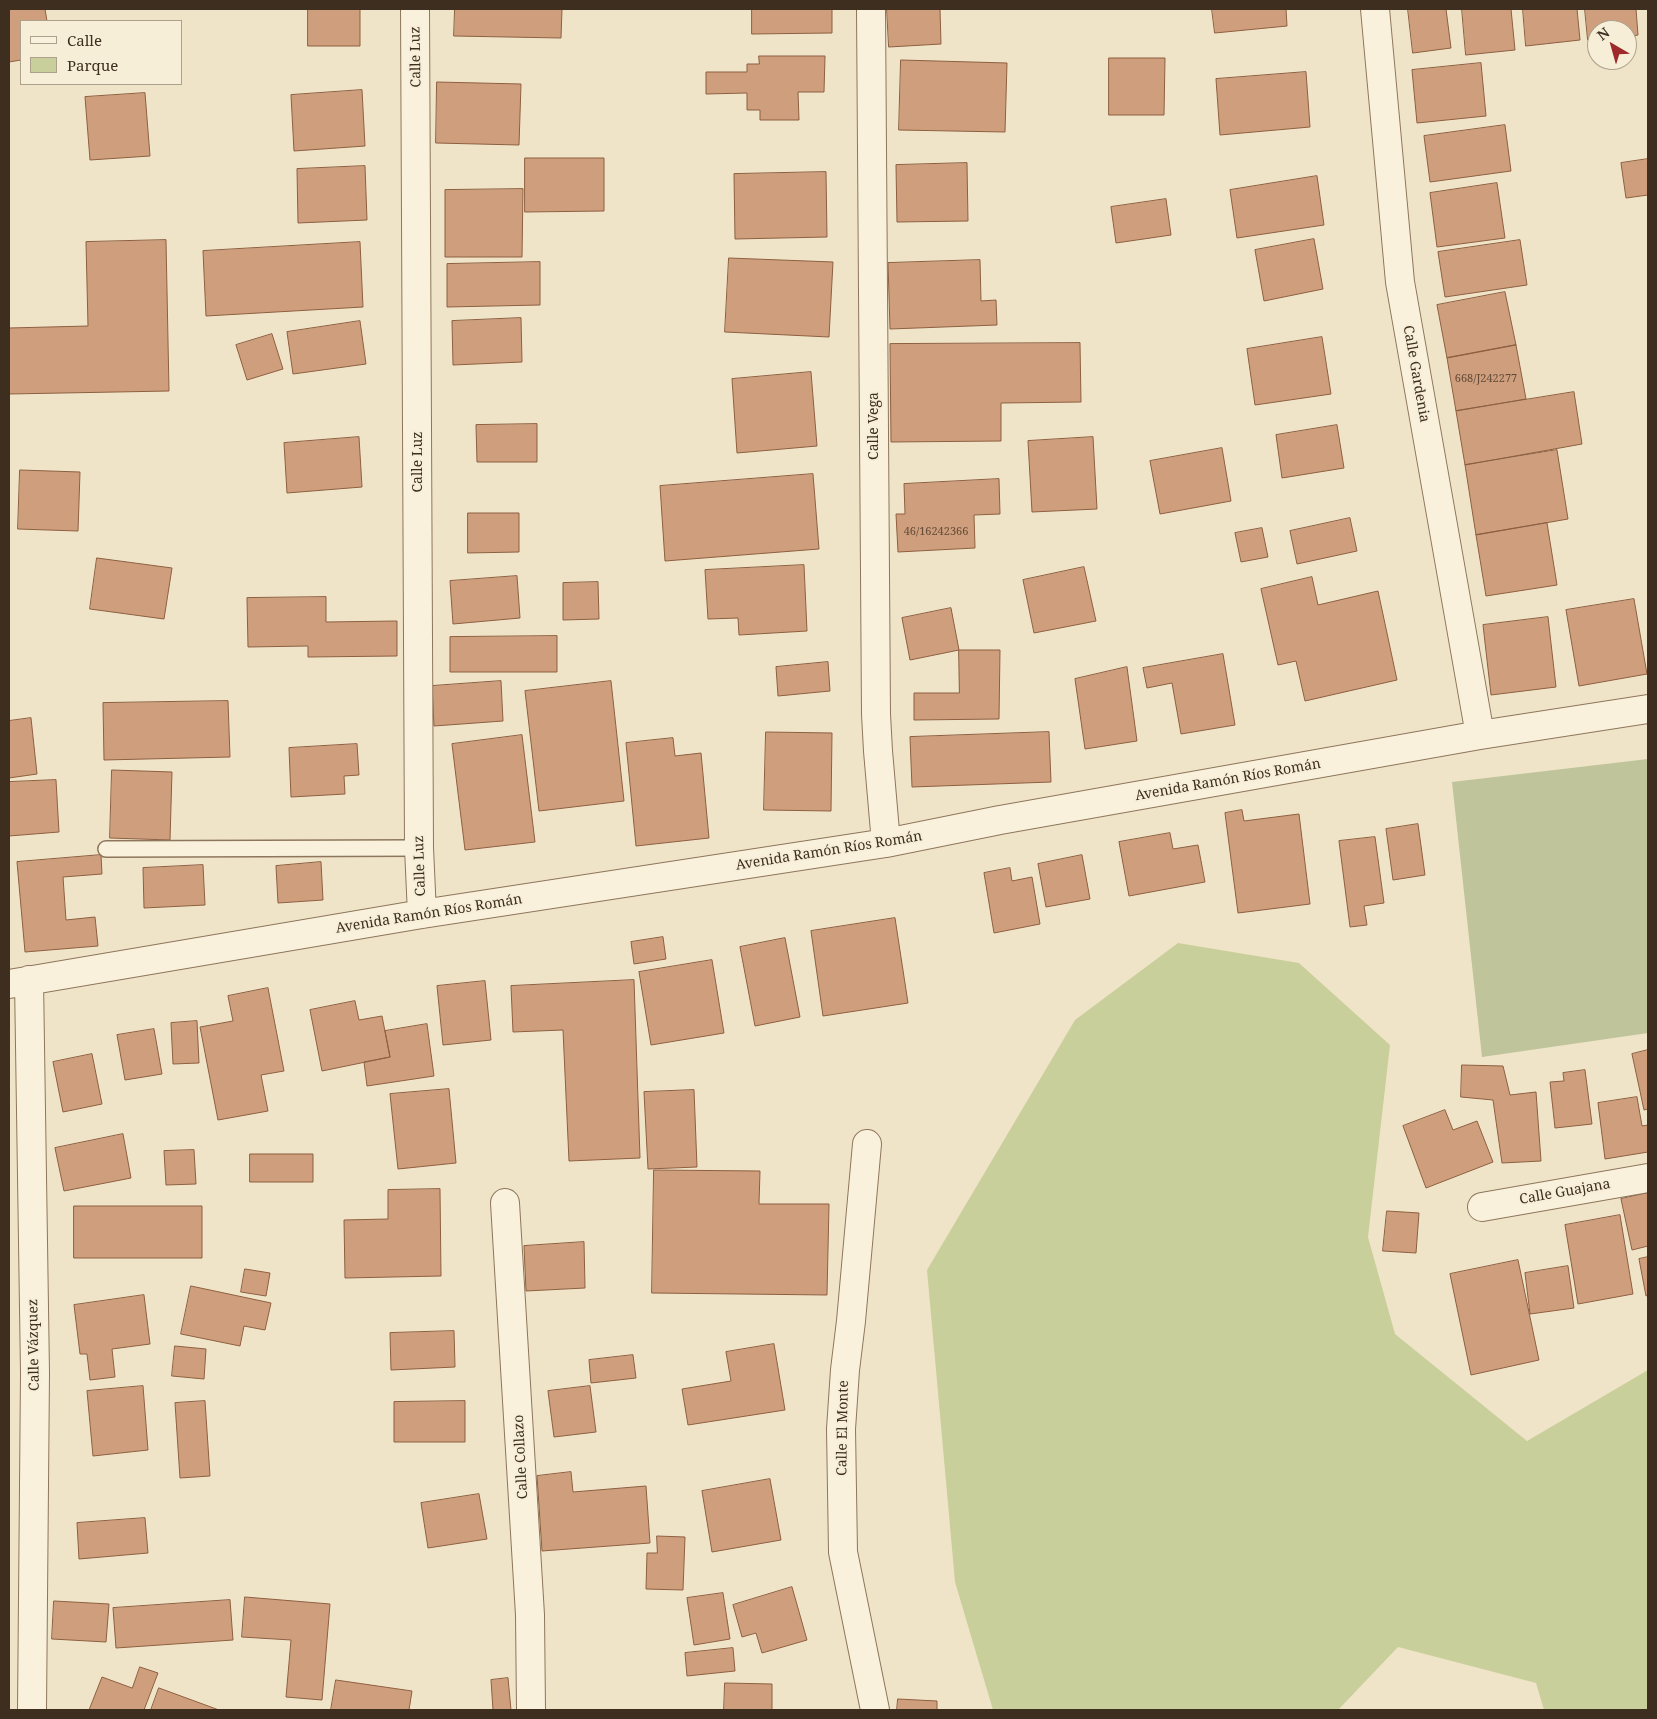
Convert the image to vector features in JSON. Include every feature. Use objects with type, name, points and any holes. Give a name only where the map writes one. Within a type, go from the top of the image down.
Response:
[{"type":"street","name":"Calle Luz","points":[[415,9],[419,848],[422,914]]},
{"type":"street","name":"Calle Vega","points":[[871,9],[876,714],[886,843]]},
{"type":"street","name":"Calle Gardenia","points":[[1375,9],[1400,282],[1480,735]]},
{"type":"street","name":"Avenida Ramón Ríos Román","points":[[19,982],[422,914],[886,843],[1000,820],[1480,735],[1648,709]]},
{"type":"street","name":"Calle Vázquez","points":[[19,982],[34,1373],[32,1710]]},
{"type":"street","name":"Calle El Monte","points":[[868,1144],[845,1370],[841,1439],[843,1552],[875,1710]]},
{"type":"street","name":"Calle Guajana","points":[[1482,1207],[1648,1178]]},
{"type":"street","name":"Calle Collazo","points":[[505,1203],[530,1615],[531,1710]]},
{"type":"lane","points":[[106,849],[419,848]]},
{"type":"green space","points":[[1648,759],[1648,1033],[1482,1057],[1452,782]]},
{"type":"green space","points":[[1178,943],[1299,963],[1390,1045],[1368,1237],[1395,1334],[1527,1441],[1648,1370],[1648,1710],[1544,1710],[1536,1683],[1398,1647],[1338,1710],[993,1710],[955,1582],[927,1270],[1075,1020]]},
{"type":"building","points":[[9,9],[45,9],[47,20],[20,20],[20,60],[9,62]]},
{"type":"building","points":[[308,9],[360,9],[360,46],[308,46]]},
{"type":"building","points":[[455,9],[562,9],[561,38],[454,36]]},
{"type":"building","points":[[752,9],[832,9],[832,33],[752,34]]},
{"type":"building","points":[[887,9],[940,9],[941,44],[889,47]]},
{"type":"building","points":[[1212,9],[1286,9],[1287,26],[1215,33]]},
{"type":"building","points":[[1408,9],[1446,9],[1451,48],[1413,53]]},
{"type":"building","points":[[1462,9],[1511,9],[1515,50],[1466,55]]},
{"type":"building","points":[[1523,9],[1577,9],[1580,40],[1526,46]]},
{"type":"building","points":[[1585,9],[1636,9],[1637,20],[1587,20],[1587,30]]},
{"type":"building","points":[[759,56],[825,56],[824,92],[798,92],[799,120],[760,120],[760,110],[747,110],[747,93],[706,94],[706,72],[747,72],[747,64],[759,64]]},
{"type":"building","points":[[1109,58],[1165,58],[1164,115],[1109,115]]},
{"type":"building","points":[[901,60],[1007,63],[1005,132],[899,130]]},
{"type":"building","points":[[1481,63],[1486,116],[1417,123],[1412,70]]},
{"type":"building","points":[[1306,72],[1310,127],[1220,135],[1216,79]]},
{"type":"building","points":[[437,82],[521,84],[519,145],[436,143]]},
{"type":"building","points":[[362,90],[365,146],[294,151],[291,95]]},
{"type":"building","points":[[145,93],[150,156],[90,160],[85,97]]},
{"type":"building","points":[[1505,125],[1511,171],[1430,182],[1424,136]]},
{"type":"building","points":[[525,158],[604,158],[604,211],[525,212]]},
{"type":"building","points":[[1648,159],[1648,195],[1626,198],[1621,163]]},
{"type":"building","points":[[967,163],[968,221],[897,222],[896,165]]},
{"type":"building","points":[[365,166],[367,220],[298,223],[297,169]]},
{"type":"building","points":[[826,172],[827,237],[735,239],[734,174]]},
{"type":"building","points":[[1317,176],[1324,225],[1237,238],[1230,190]]},
{"type":"building","points":[[1497,183],[1505,238],[1437,247],[1430,193]]},
{"type":"building","points":[[523,189],[522,257],[445,257],[445,190]]},
{"type":"building","points":[[1166,199],[1171,235],[1116,243],[1111,207]]},
{"type":"building","points":[[1314,239],[1323,289],[1264,301],[1255,250]]},
{"type":"building","points":[[166,240],[169,391],[9,394],[9,328],[88,326],[86,242]]},
{"type":"building","points":[[1520,240],[1527,285],[1445,297],[1438,252]]},
{"type":"building","points":[[360,242],[363,307],[206,316],[203,251]]},
{"type":"building","points":[[729,258],[833,262],[829,337],[725,332]]},
{"type":"building","points":[[980,260],[981,301],[996,300],[997,325],[890,329],[888,263]]},
{"type":"building","points":[[540,262],[540,305],[447,307],[447,264]]},
{"type":"building","points":[[1505,292],[1516,345],[1447,358],[1437,305]]},
{"type":"building","points":[[521,318],[522,362],[453,365],[452,321]]},
{"type":"building","points":[[360,321],[366,364],[293,374],[287,332]]},
{"type":"building","points":[[272,334],[283,369],[247,380],[236,345]]},
{"type":"building","points":[[1322,337],[1331,394],[1255,405],[1247,349]]},
{"type":"building","points":[[1080,343],[1081,402],[1001,403],[1001,441],[891,442],[890,344]]},
{"type":"building","points":[[1516,345],[1526,399],[1456,411],[1447,358]]},
{"type":"building","points":[[811,372],[817,446],[737,453],[732,379]]},
{"type":"building","points":[[1574,392],[1582,444],[1465,465],[1456,411]]},
{"type":"building","points":[[537,424],[537,462],[477,462],[476,425]]},
{"type":"building","points":[[1337,425],[1344,468],[1282,478],[1276,435]]},
{"type":"building","points":[[359,437],[362,487],[287,493],[284,443]]},
{"type":"building","points":[[1093,437],[1097,509],[1032,512],[1028,441]]},
{"type":"building","points":[[1222,448],[1231,501],[1160,514],[1150,461]]},
{"type":"building","points":[[1557,450],[1568,519],[1476,535],[1465,465]]},
{"type":"building","points":[[20,470],[80,472],[78,531],[18,529]]},
{"type":"building","points":[[813,474],[819,549],[665,561],[660,486]]},
{"type":"building","points":[[999,479],[1000,514],[974,515],[975,548],[898,552],[896,514],[905,514],[904,484]]},
{"type":"building","points":[[468,513],[519,513],[519,552],[468,553]]},
{"type":"building","points":[[1350,518],[1357,551],[1297,564],[1290,531]]},
{"type":"building","points":[[1547,523],[1557,585],[1486,596],[1476,535]]},
{"type":"building","points":[[1262,528],[1268,557],[1241,562],[1235,533]]},
{"type":"building","points":[[97,558],[172,568],[164,619],[90,609]]},
{"type":"building","points":[[804,565],[807,631],[739,635],[738,618],[708,619],[705,570]]},
{"type":"building","points":[[1084,567],[1096,621],[1034,633],[1023,580]]},
{"type":"building","points":[[517,576],[520,618],[453,624],[450,581]]},
{"type":"building","points":[[1312,577],[1318,605],[1378,591],[1397,680],[1305,701],[1296,661],[1278,665],[1261,589]]},
{"type":"building","points":[[598,582],[599,619],[563,620],[563,583]]},
{"type":"building","points":[[326,597],[326,622],[397,621],[397,656],[308,657],[308,646],[248,647],[247,598]]},
{"type":"building","points":[[1634,599],[1647,674],[1579,686],[1566,610]]},
{"type":"building","points":[[951,608],[959,650],[910,660],[902,618]]},
{"type":"building","points":[[1548,617],[1556,687],[1491,695],[1483,625]]},
{"type":"building","points":[[557,636],[557,672],[450,672],[450,637]]},
{"type":"building","points":[[959,650],[1000,650],[999,719],[914,720],[914,693],[959,693]]},
{"type":"building","points":[[1223,654],[1235,725],[1181,734],[1172,683],[1147,688],[1143,668]]},
{"type":"building","points":[[828,662],[830,691],[778,696],[776,667]]},
{"type":"building","points":[[1127,667],[1137,741],[1085,749],[1075,679]]},
{"type":"building","points":[[501,681],[503,721],[434,726],[432,686]]},
{"type":"building","points":[[611,681],[624,801],[539,811],[525,691]]},
{"type":"building","points":[[228,701],[230,757],[104,760],[103,703]]},
{"type":"building","points":[[31,718],[37,774],[9,778],[9,721]]},
{"type":"building","points":[[766,732],[832,733],[831,811],[764,810]]},
{"type":"building","points":[[1049,732],[1051,782],[912,787],[910,737]]},
{"type":"building","points":[[522,735],[535,842],[465,850],[452,744]]},
{"type":"building","points":[[673,738],[675,756],[701,753],[709,838],[636,846],[626,743]]},
{"type":"building","points":[[357,744],[359,775],[344,776],[345,794],[291,797],[289,748]]},
{"type":"building","points":[[112,770],[172,772],[170,840],[110,838]]},
{"type":"building","points":[[56,780],[59,832],[9,836],[9,782]]},
{"type":"building","points":[[1242,810],[1244,821],[1299,814],[1310,904],[1238,913],[1225,813]]},
{"type":"building","points":[[1418,824],[1425,875],[1393,880],[1386,829]]},
{"type":"building","points":[[1170,833],[1173,849],[1198,845],[1205,882],[1129,896],[1119,842]]},
{"type":"building","points":[[1375,837],[1384,903],[1364,906],[1367,925],[1350,927],[1339,841]]},
{"type":"building","points":[[101,855],[102,874],[63,877],[66,920],[95,917],[98,946],[25,952],[17,862]]},
{"type":"building","points":[[1082,855],[1090,899],[1046,907],[1038,864]]},
{"type":"building","points":[[321,862],[323,900],[278,903],[276,866]]},
{"type":"building","points":[[203,865],[205,905],[144,908],[143,868]]},
{"type":"building","points":[[1010,868],[1012,881],[1032,877],[1040,924],[994,933],[984,873]]},
{"type":"building","points":[[895,918],[908,1003],[823,1016],[811,931]]},
{"type":"building","points":[[663,937],[666,959],[634,964],[631,942]]},
{"type":"building","points":[[785,938],[800,1017],[755,1026],[740,947]]},
{"type":"building","points":[[712,960],[724,1033],[651,1045],[639,972]]},
{"type":"building","points":[[634,980],[640,1158],[569,1161],[563,1030],[513,1032],[511,986]]},
{"type":"building","points":[[485,981],[491,1040],[443,1045],[437,986]]},
{"type":"building","points":[[268,988],[284,1071],[261,1075],[268,1111],[218,1120],[200,1027],[233,1021],[228,996]]},
{"type":"building","points":[[355,1001],[359,1020],[382,1016],[390,1057],[322,1071],[310,1010]]},
{"type":"building","points":[[197,1021],[199,1063],[173,1064],[171,1023]]},
{"type":"building","points":[[427,1024],[434,1076],[367,1086],[364,1062],[390,1057],[385,1031]]},
{"type":"building","points":[[154,1029],[162,1074],[125,1080],[117,1035]]},
{"type":"building","points":[[1648,1050],[1648,1109],[1644,1110],[1632,1054]]},
{"type":"building","points":[[92,1054],[102,1104],[63,1112],[53,1062]]},
{"type":"building","points":[[1462,1065],[1503,1066],[1510,1095],[1536,1092],[1541,1161],[1502,1163],[1493,1100],[1461,1097]]},
{"type":"building","points":[[1585,1070],[1592,1124],[1555,1128],[1550,1082],[1564,1081],[1563,1073]]},
{"type":"building","points":[[449,1089],[456,1163],[398,1169],[390,1094]]},
{"type":"building","points":[[694,1090],[697,1167],[648,1169],[644,1092]]},
{"type":"building","points":[[1637,1097],[1642,1126],[1648,1125],[1648,1152],[1605,1159],[1598,1103]]},
{"type":"building","points":[[1445,1110],[1453,1130],[1477,1121],[1493,1162],[1426,1188],[1403,1126]]},
{"type":"building","points":[[123,1134],[131,1178],[64,1191],[55,1148]]},
{"type":"building","points":[[194,1150],[196,1184],[166,1185],[164,1151]]},
{"type":"building","points":[[250,1154],[313,1154],[313,1182],[250,1182]]},
{"type":"building","points":[[654,1170],[760,1171],[759,1204],[829,1204],[827,1295],[652,1293]]},
{"type":"building","points":[[440,1189],[441,1276],[345,1278],[344,1220],[388,1219],[388,1190]]},
{"type":"building","points":[[1648,1193],[1648,1246],[1632,1250],[1621,1199]]},
{"type":"building","points":[[74,1206],[202,1206],[202,1258],[74,1258]]},
{"type":"building","points":[[1387,1211],[1419,1213],[1416,1253],[1383,1251]]},
{"type":"building","points":[[1620,1215],[1633,1294],[1578,1304],[1565,1225]]},
{"type":"building","points":[[584,1242],[585,1288],[526,1291],[524,1246]]},
{"type":"building","points":[[1648,1257],[1648,1295],[1646,1296],[1639,1259]]},
{"type":"building","points":[[1518,1260],[1539,1360],[1471,1375],[1450,1274]]},
{"type":"building","points":[[1568,1266],[1574,1308],[1530,1314],[1525,1273]]},
{"type":"building","points":[[245,1269],[270,1273],[266,1296],[241,1292]]},
{"type":"building","points":[[191,1286],[271,1303],[265,1330],[244,1326],[240,1346],[181,1334]]},
{"type":"building","points":[[144,1295],[150,1344],[112,1349],[115,1377],[90,1380],[87,1354],[80,1354],[74,1305]]},
{"type":"building","points":[[454,1331],[455,1367],[391,1370],[390,1333]]},
{"type":"building","points":[[774,1344],[785,1410],[688,1425],[682,1389],[731,1381],[726,1352]]},
{"type":"building","points":[[175,1346],[206,1349],[204,1379],[172,1376]]},
{"type":"building","points":[[633,1355],[636,1378],[591,1383],[589,1360]]},
{"type":"building","points":[[143,1386],[148,1450],[93,1456],[87,1391]]},
{"type":"building","points":[[590,1386],[596,1432],[554,1437],[548,1391]]},
{"type":"building","points":[[205,1401],[210,1476],[180,1478],[175,1403]]},
{"type":"building","points":[[465,1401],[465,1442],[394,1442],[394,1402]]},
{"type":"building","points":[[571,1472],[573,1492],[646,1486],[650,1543],[542,1551],[537,1476]]},
{"type":"building","points":[[770,1479],[781,1540],[712,1552],[702,1491]]},
{"type":"building","points":[[479,1494],[487,1539],[428,1548],[421,1503]]},
{"type":"building","points":[[145,1518],[148,1553],[79,1559],[77,1523]]},
{"type":"building","points":[[657,1536],[685,1537],[683,1590],[646,1589],[647,1553],[657,1553]]},
{"type":"building","points":[[792,1587],[807,1640],[762,1653],[756,1633],[742,1637],[733,1605]]},
{"type":"building","points":[[723,1593],[730,1639],[694,1645],[687,1598]]},
{"type":"building","points":[[245,1597],[330,1604],[322,1700],[286,1697],[291,1640],[242,1637]]},
{"type":"building","points":[[230,1600],[233,1640],[116,1648],[113,1608]]},
{"type":"building","points":[[54,1601],[109,1604],[106,1642],[52,1639]]},
{"type":"building","points":[[733,1648],[735,1671],[687,1676],[685,1653]]},
{"type":"building","points":[[140,1667],[158,1673],[144,1710],[89,1710],[102,1677],[132,1688]]},
{"type":"building","points":[[508,1678],[511,1710],[493,1710],[491,1680]]},
{"type":"building","points":[[336,1680],[412,1691],[409,1710],[331,1710]]},
{"type":"building","points":[[725,1683],[772,1684],[772,1710],[724,1710]]},
{"type":"building","points":[[159,1688],[219,1710],[151,1710]]},
{"type":"building","points":[[898,1699],[937,1701],[937,1710],[897,1710]]}]
